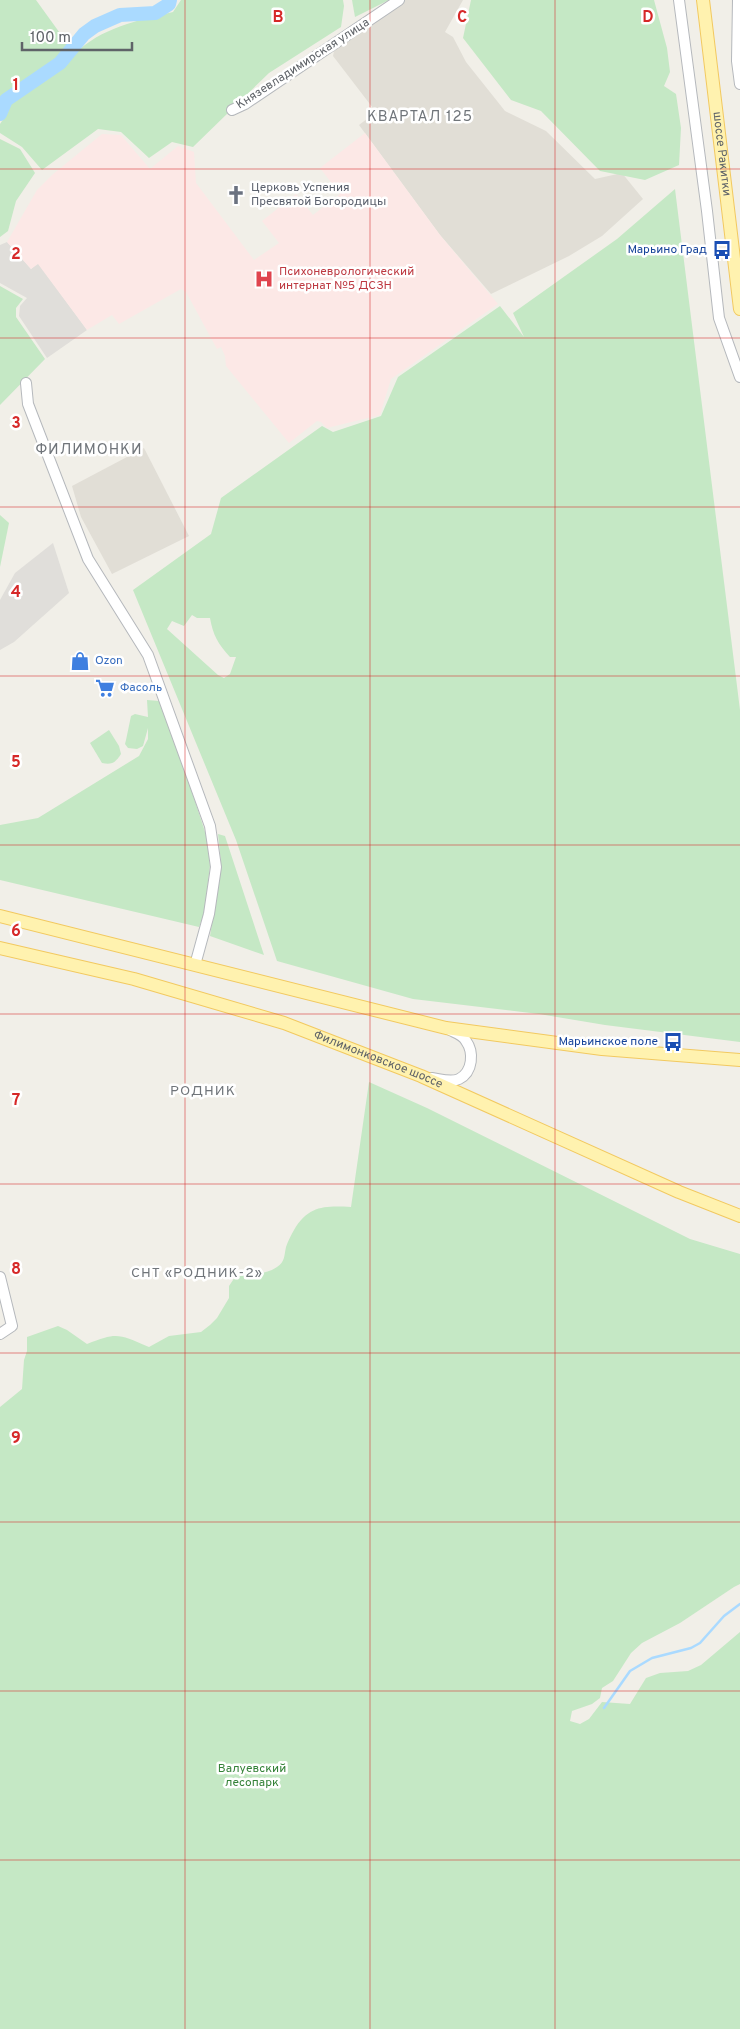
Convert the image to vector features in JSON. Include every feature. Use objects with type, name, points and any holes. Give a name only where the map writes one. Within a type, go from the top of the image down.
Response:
[{"type":"main road","name":"шоссе Ракитки","points":[[703,0],[740,309]]},
{"type":"main road","points":[[0,916],[446,1028],[602,1049],[740,1060]]},
{"type":"main road","name":"Филимонковское шоссе","points":[[0,948],[134,979],[284,1023],[421,1076],[679,1192],[740,1216]]},
{"type":"street","name":"Князевладимирская улица","points":[[232,110],[245,104],[332,47],[399,0]]},
{"type":"street","points":[[679,0],[719,318],[740,378]]},
{"type":"street","points":[[738,0],[740,84]]},
{"type":"street","points":[[26,383],[28,404],[88,558],[148,655],[210,826],[216,867],[209,914],[195,965]]},
{"type":"street","points":[[421,1076],[450,1081],[459,1079],[467,1072],[471,1057],[466,1041],[460,1034],[446,1028]]},
{"type":"street","points":[[0,1277],[12,1326],[0,1334]]},
{"type":"shaded area","points":[[403,0],[463,0],[445,32],[453,37],[466,62],[505,111],[546,131],[595,179],[622,173],[643,199],[602,236],[569,256],[491,294],[440,235],[359,125],[376,112],[333,56],[335,47]]},
{"type":"shaded area","name":"Психоневрологический интернат №5 ДСЗН","points":[[365,133],[440,235],[498,304],[391,379],[380,415],[327,428],[317,421],[289,443],[226,366],[225,356],[221,347],[217,349],[186,292],[181,289],[119,324],[112,315],[87,330],[38,264],[31,269],[7,242],[37,190],[52,175],[102,134],[121,135],[150,169],[178,146],[194,152],[196,183],[254,260],[279,243],[262,221],[296,194],[313,215],[340,194],[320,168]]},
{"type":"shaded area","points":[[7,242],[31,269],[38,263],[87,330],[47,358],[19,316],[20,306],[27,298],[0,283],[0,245]]},
{"type":"shaded area","points":[[144,448],[189,536],[112,574],[81,517],[72,486]]},
{"type":"shaded area","points":[[53,543],[69,593],[14,642],[0,650],[0,600],[15,573]]},
{"type":"green space","points":[[0,0],[36,0],[75,54],[85,45],[108,31],[173,12],[181,0],[343,0],[344,6],[341,27],[269,73],[193,147],[172,142],[149,158],[121,132],[98,129],[42,170],[22,147],[0,133],[0,124],[4,118],[0,120]]},
{"type":"green space","points":[[352,0],[389,0],[355,17]]},
{"type":"green space","points":[[471,0],[654,0],[667,48],[670,72],[664,86],[676,94],[681,128],[679,165],[645,180],[600,171],[541,111],[511,100],[463,38]]},
{"type":"green space","points":[[0,139],[20,149],[35,173],[16,201],[8,231],[0,237]]},
{"type":"green space","points":[[675,189],[740,710],[740,1042],[605,1025],[539,1014],[413,999],[277,961],[236,840],[133,590],[211,534],[221,498],[322,426],[333,432],[381,416],[398,377],[500,306],[524,337],[513,313],[617,239]],"holes":[[[192,615],[197,618],[210,618],[214,634],[219,643],[230,657],[236,657],[230,674],[224,678],[218,675],[167,629],[172,621],[184,626]]]},
{"type":"green space","points":[[0,286],[23,299],[16,308],[16,317],[45,359],[0,405]]},
{"type":"green space","points":[[0,515],[9,523],[0,567]]},
{"type":"green space","points":[[147,700],[159,701],[171,727],[207,838],[210,866],[204,914],[199,927],[0,880],[0,825],[38,818],[139,756],[148,739],[148,728],[143,746],[137,749],[128,748],[125,744],[131,716],[135,714],[148,717]]},
{"type":"green space","points":[[109,730],[119,746],[121,754],[113,763],[105,764],[102,763],[90,743]]},
{"type":"green space","points":[[218,834],[225,836],[264,955],[210,936],[221,863]]},
{"type":"green space","name":"Валуевский лесопарк","points":[[369,1082],[427,1108],[690,1239],[740,1254],[740,1584],[680,1623],[642,1643],[631,1653],[613,1681],[602,1688],[600,1698],[592,1704],[572,1711],[570,1721],[580,1724],[589,1719],[602,1702],[630,1704],[646,1678],[660,1673],[688,1671],[701,1665],[740,1632],[740,2029],[0,2029],[0,1407],[22,1389],[27,1337],[58,1326],[87,1344],[118,1336],[131,1339],[149,1347],[169,1336],[201,1332],[217,1318],[229,1298],[229,1286],[235,1277],[268,1272],[282,1263],[286,1247],[294,1230],[312,1211],[325,1207],[351,1207]]},
{"type":"waterway","points":[[0,114],[6,100],[60,63],[84,34],[95,26],[120,15],[155,13],[169,4],[170,0]]},
{"type":"waterway","points":[[604,1708],[630,1671],[652,1658],[691,1648],[700,1643],[724,1616],[740,1604]]},
{"type":"place","name":"Церковь Успения Пресвятой Богородицы","points":[[236,195]]},
{"type":"place","name":"Марьино Град","points":[[722,250]]},
{"type":"place","name":"Психоневрологический интернат №5 ДСЗН","points":[[264,279]]},
{"type":"place","name":"Ozon","points":[[80,661]]},
{"type":"place","name":"Фасоль","points":[[105,688]]},
{"type":"place","name":"Марьинское поле","points":[[673,1042]]},
{"type":"district","name":"КВАРТАЛ 125","points":[[420,117]]},
{"type":"district","name":"ФИЛИМОНКИ","points":[[89,450]]},
{"type":"district","name":"РОДНИК","points":[[203,1091]]},
{"type":"district","name":"СНТ «РОДНИК-2»","points":[[197,1273]]}]
